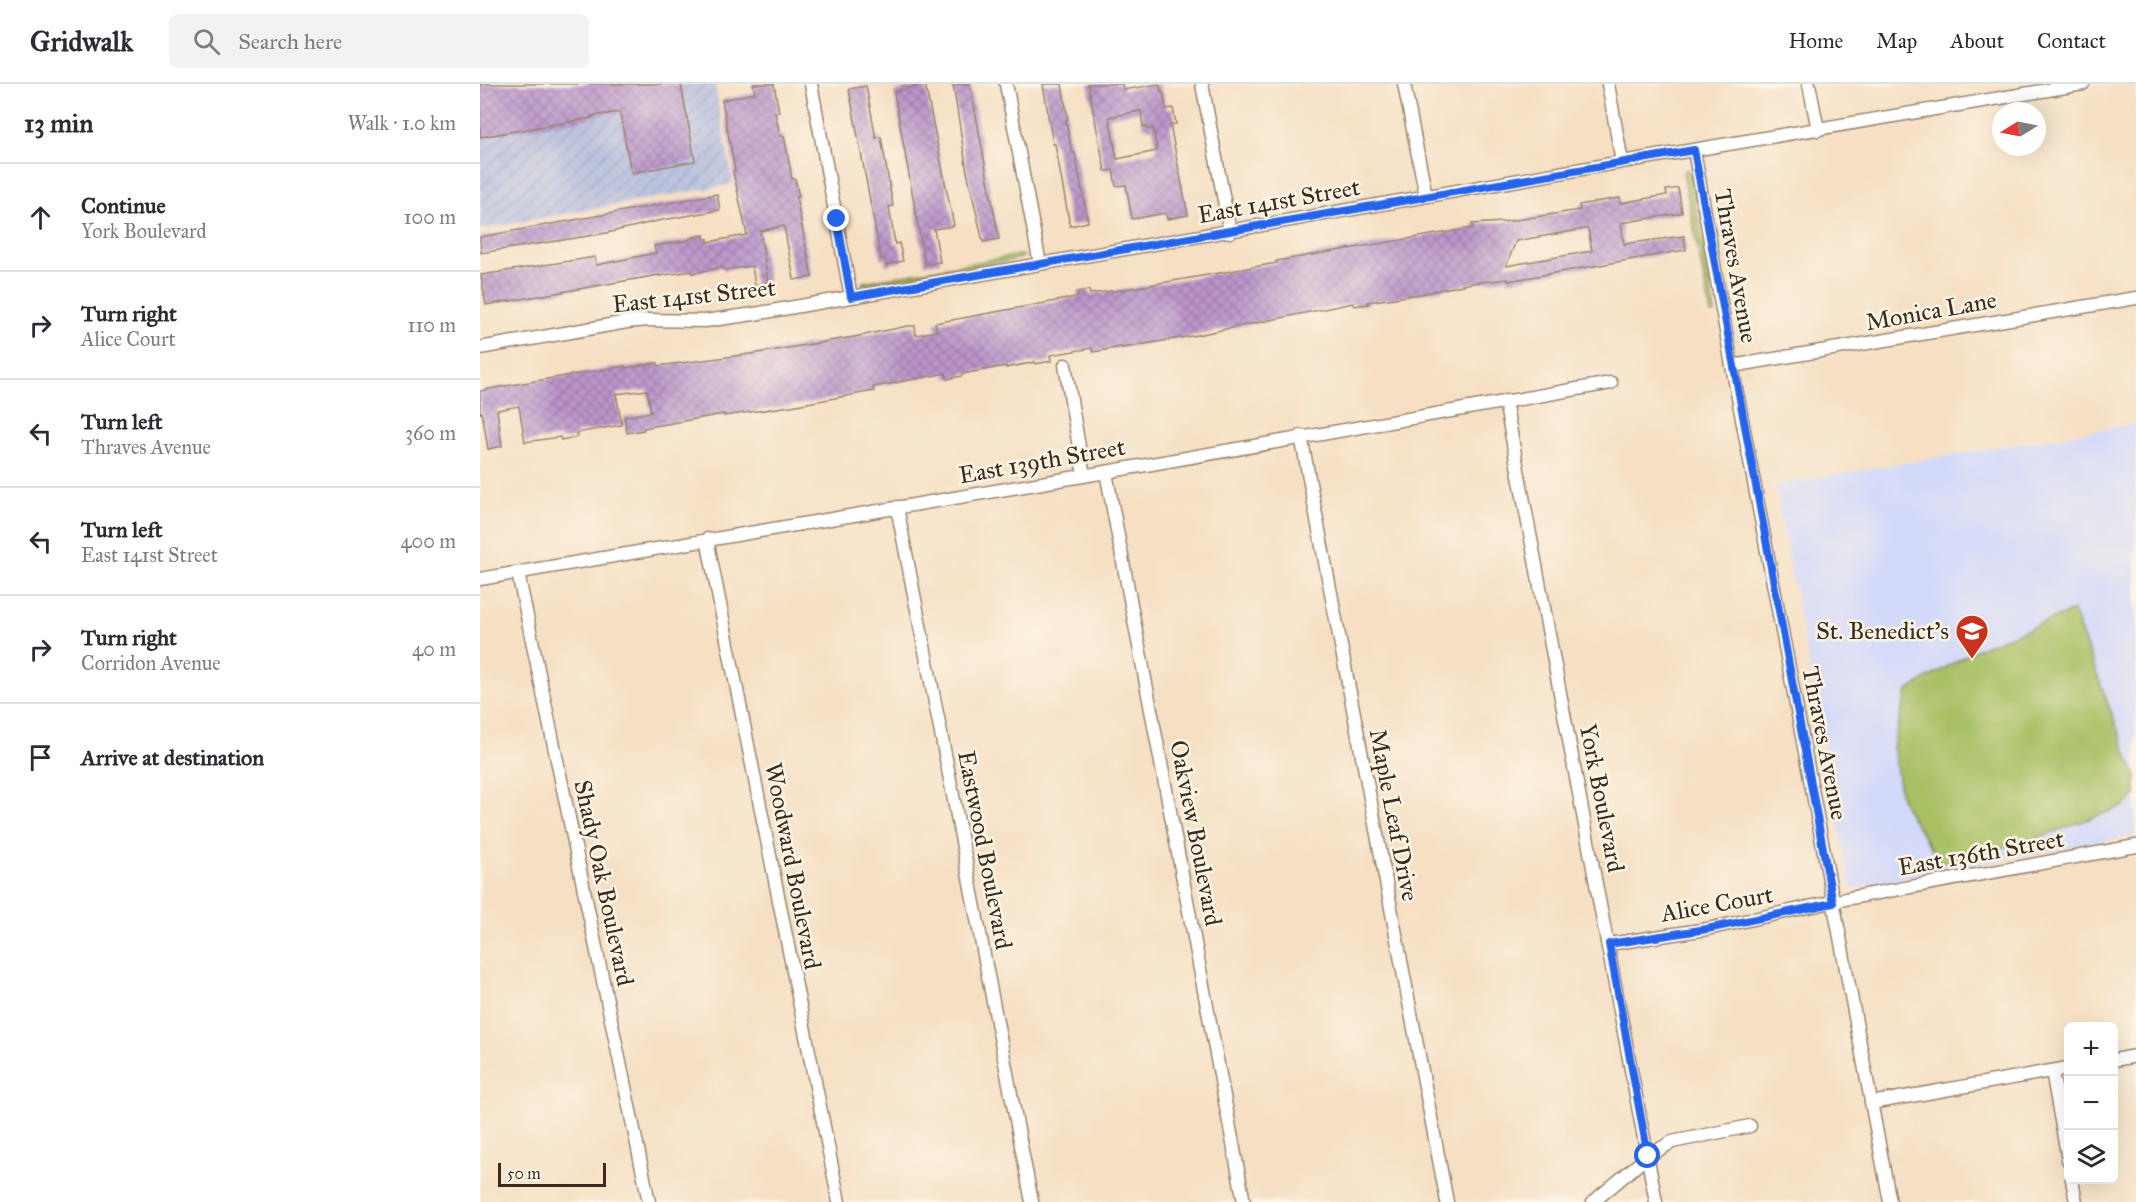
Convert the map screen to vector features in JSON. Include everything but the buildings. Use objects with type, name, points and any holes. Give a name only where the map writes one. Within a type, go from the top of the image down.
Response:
[{"type":"street","points":[[811,84],[851,297]]},
{"type":"street","points":[[1006,84],[1040,264]]},
{"type":"street","points":[[1202,84],[1230,232]]},
{"type":"street","points":[[1404,84],[1426,196]]},
{"type":"street","points":[[1608,84],[1622,162]]},
{"type":"street","points":[[1809,84],[1818,130]]},
{"type":"street","name":"East 141st Street","points":[[480,348],[627,322],[721,319],[1818,130],[2017,90],[2083,84]]},
{"type":"street","name":"Thraves Avenue","points":[[1694,150],[1732,366],[1890,1202]]},
{"type":"street","name":"Monica Lane","points":[[1732,366],[2136,298]]},
{"type":"street","points":[[1065,365],[1084,476]]},
{"type":"street","name":"East 139th Street","points":[[480,579],[1611,383]]},
{"type":"street","name":"York Boulevard","points":[[1505,401],[1656,1202]]},
{"type":"street","name":"Maple Leaf Drive","points":[[1301,436],[1447,1202]]},
{"type":"street","name":"Oakview Boulevard","points":[[1106,472],[1244,1202]]},
{"type":"street","name":"Eastwood Boulevard","points":[[897,507],[1032,1202]]},
{"type":"street","name":"Woodward Boulevard","points":[[707,539],[838,1202]]},
{"type":"street","name":"Shady Oak Boulevard","points":[[518,573],[649,1202]]},
{"type":"street","name":"East 136th Street","points":[[1833,903],[2136,846]]},
{"type":"street","name":"Alice Court","points":[[1609,944],[1707,929],[1833,903]]},
{"type":"street","points":[[2118,1059],[2136,1056]]},
{"type":"street","points":[[1871,1103],[2064,1069]]},
{"type":"street","points":[[2052,1071],[2064,1138]]},
{"type":"street","points":[[1593,1202],[1648,1156],[1672,1142],[1750,1126]]},
{"type":"street","points":[[2073,1184],[2076,1202]]},
{"type":"shaded area","points":[[480,84],[715,84],[733,184],[480,229]]},
{"type":"shaded area","name":"St. Benedict's","points":[[2136,424],[2136,835],[1851,889],[1775,485]]},
{"type":"green space","points":[[1687,169],[1691,176],[1715,313],[1711,314],[1683,173]]},
{"type":"green space","points":[[1018,255],[1024,256],[1019,259],[862,285],[863,282]]},
{"type":"green space","points":[[2073,611],[2136,778],[2136,795],[2124,806],[2035,839],[1941,863],[1901,798],[1893,746],[1907,692],[1977,649]]},
{"type":"place","name":"St. Benedict's","points":[[1972,660]]},
{"type":"route","points":[[837,219],[851,297],[1694,150],[1732,366],[1833,903],[1707,929],[1609,944],[1648,1156]]}]
